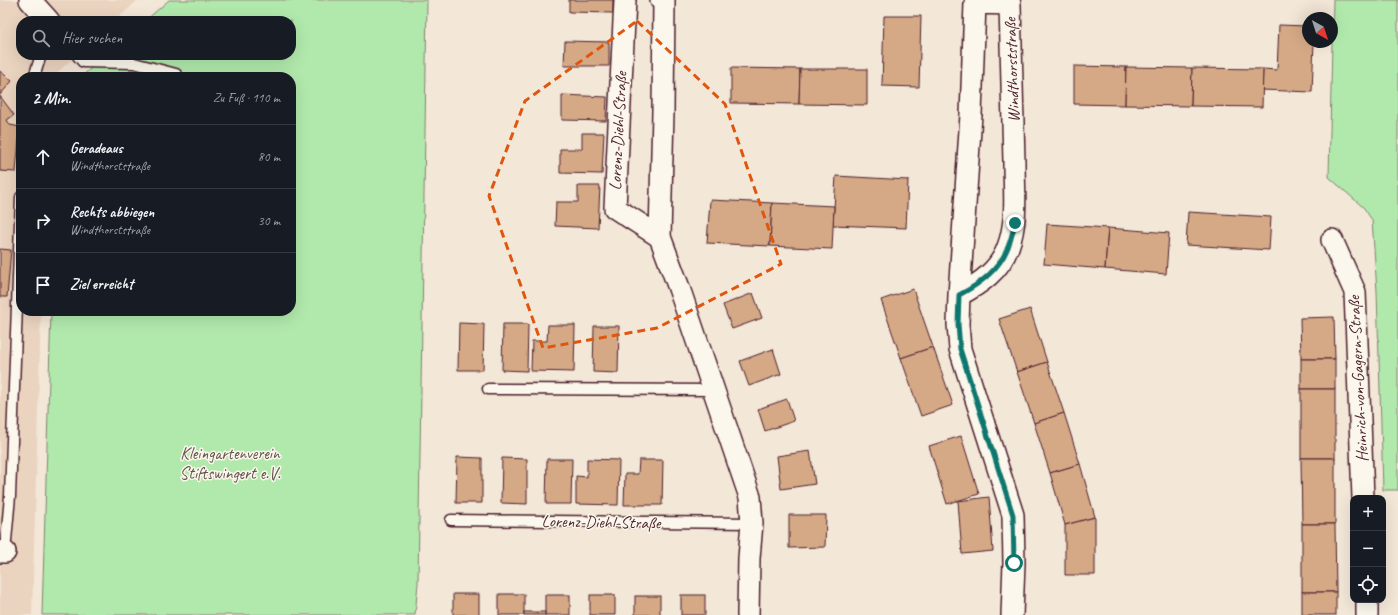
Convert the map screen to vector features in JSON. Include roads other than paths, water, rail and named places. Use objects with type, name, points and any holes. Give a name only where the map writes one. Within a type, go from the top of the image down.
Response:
[{"type":"street","points":[[30,0],[44,16]]},
{"type":"street","name":"Lorenz-Diehl-Straße","points":[[625,0],[614,208],[660,237]]},
{"type":"street","points":[[661,0],[664,0],[660,237],[680,288],[750,498],[752,524],[749,558],[748,615]]},
{"type":"street","name":"Windthorststraße","points":[[959,295],[975,287],[997,267],[1008,248],[1015,223],[1010,4],[975,3],[971,115],[959,295],[958,324],[960,349],[1013,515],[1014,563],[1012,615]]},
{"type":"street","name":"Heinrich-von-Gagern-Straße","points":[[1332,240],[1356,292],[1363,495]]},
{"type":"street","points":[[1367,603],[1367,615]]},
{"type":"lane","points":[[36,72],[39,60]]},
{"type":"lane","points":[[81,60],[83,62],[134,63],[168,72]]},
{"type":"lane","points":[[2,552],[10,496],[17,316]]},
{"type":"lane","points":[[488,389],[714,390]]},
{"type":"lane","name":"Lorenz-Diehl-Straße","points":[[451,520],[752,524]]},
{"type":"park label","name":"Kleingartenverein Stiftswingert e.V.","points":[[230,463]]}]
